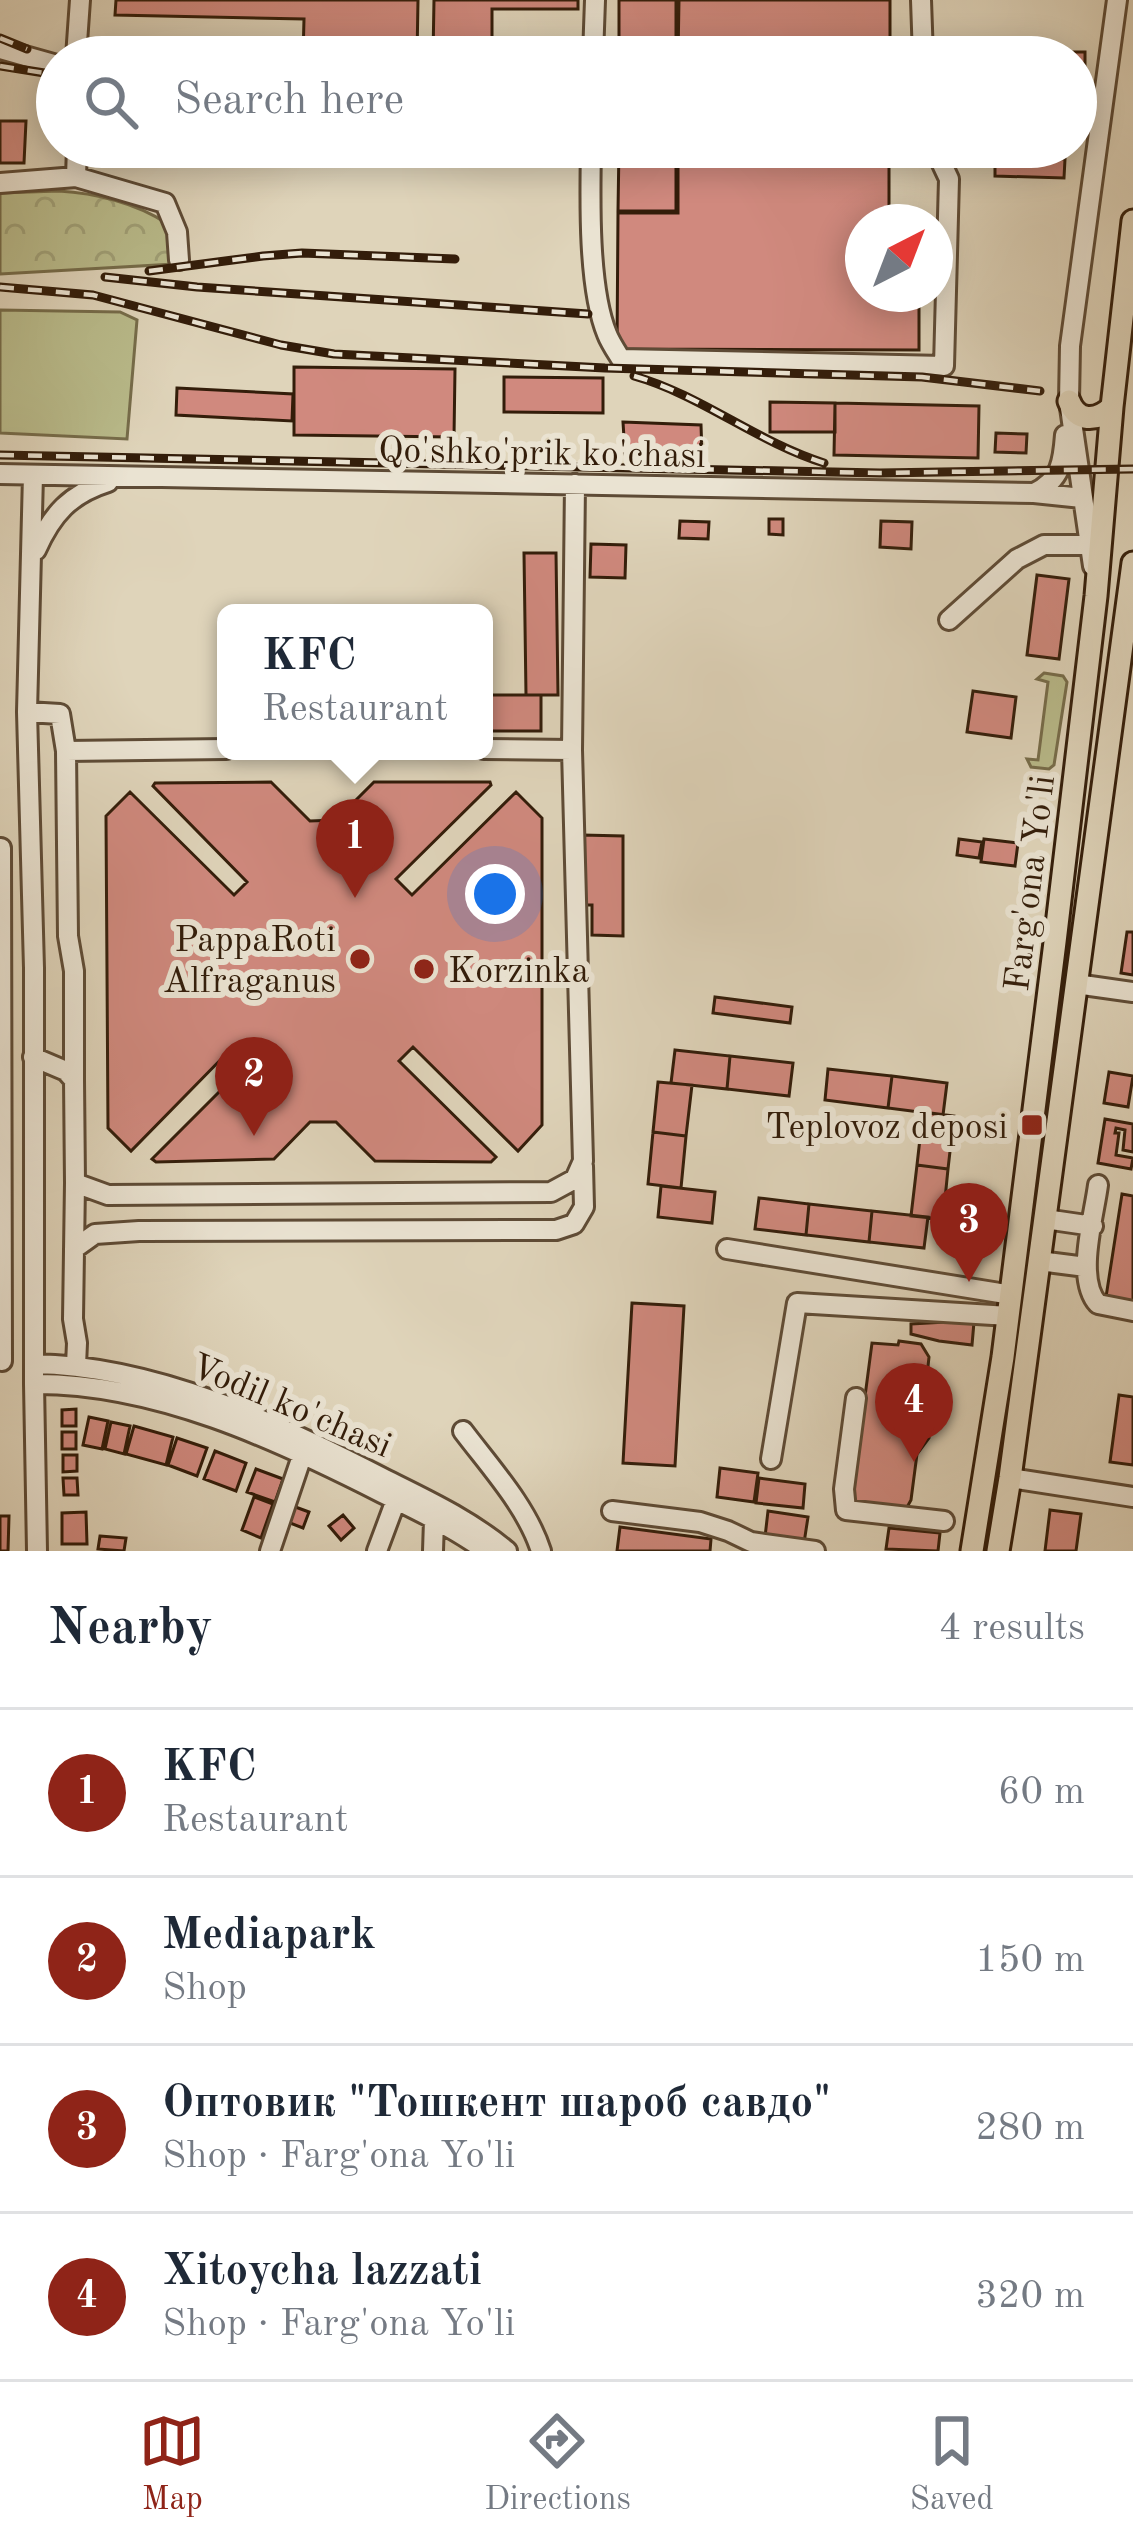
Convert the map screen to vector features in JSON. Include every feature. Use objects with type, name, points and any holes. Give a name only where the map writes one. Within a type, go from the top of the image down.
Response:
[{"type":"main road","name":"Farg'ona Yo'li","points":[[972,1551],[1010,1305],[1096,596],[1095,544],[1133,220]]},
{"type":"main road","points":[[1069,400],[1076,413],[1087,418],[1112,407]]},
{"type":"main road","name":"Farg'ona Yo'li","points":[[998,1551],[1076,984],[1125,673],[1133,563]]},
{"type":"street","points":[[77,36],[80,0]]},
{"type":"street","points":[[594,36],[595,0]]},
{"type":"street","points":[[921,0],[922,36]]},
{"type":"street","points":[[1097,147],[1117,0]]},
{"type":"street","points":[[0,49],[36,59]]},
{"type":"street","points":[[76,168],[76,177]]},
{"type":"street","points":[[591,168],[598,298],[607,334],[621,358],[944,366],[949,179],[944,168]]},
{"type":"street","points":[[1062,469],[1070,346],[1094,168]]},
{"type":"street","points":[[0,183],[76,177],[165,203],[177,232],[179,260]]},
{"type":"street","points":[[949,620],[1017,559],[1044,544],[1095,544],[1082,498],[1069,400]]},
{"type":"street","points":[[1034,493],[1048,485],[1112,407]]},
{"type":"street","name":"Qo'shko'prik ko'chasi","points":[[0,474],[1034,493],[1082,498]]},
{"type":"street","points":[[33,475],[27,712],[34,968],[37,1551]]},
{"type":"street","points":[[32,560],[65,502],[93,486],[128,478]]},
{"type":"street","points":[[74,1249],[95,1234],[139,1231],[556,1230],[574,1224],[584,1207],[572,750],[575,484]]},
{"type":"street","points":[[27,712],[59,714],[66,751],[68,936],[74,971],[76,1365]]},
{"type":"street","points":[[66,751],[217,749]]},
{"type":"street","points":[[493,749],[572,750]]},
{"type":"street","points":[[2,1361],[1,848],[31,856]]},
{"type":"street","points":[[1,863],[31,856]]},
{"type":"street","points":[[34,968],[68,936]]},
{"type":"street","points":[[1076,984],[1133,992]]},
{"type":"street","points":[[33,1057],[74,1079]]},
{"type":"street","points":[[75,1183],[108,1195],[551,1192],[575,1179],[583,1161]]},
{"type":"street","points":[[1098,1185],[1086,1267],[1089,1291],[1098,1304],[1133,1311]]},
{"type":"street","points":[[1,1192],[34,1192]]},
{"type":"street","points":[[1045,1219],[1093,1226]]},
{"type":"street","points":[[727,1250],[1010,1305]]},
{"type":"street","points":[[1039,1261],[1086,1267]]},
{"type":"street","points":[[771,1459],[797,1303],[1010,1305]]},
{"type":"street","name":"Vodil ko'chasi","points":[[34,1374],[76,1365],[148,1381],[285,1429],[461,1518],[507,1551]]},
{"type":"street","name":"Vodil ko'chasi","points":[[34,1374],[138,1396],[303,1453],[486,1551]]},
{"type":"street","points":[[856,1398],[844,1489],[846,1510],[944,1521]]},
{"type":"street","points":[[463,1431],[508,1491],[541,1551]]},
{"type":"street","points":[[270,1551],[303,1453]]},
{"type":"street","points":[[1010,1478],[1133,1497]]},
{"type":"street","points":[[377,1551],[396,1500]]},
{"type":"street","points":[[613,1511],[700,1522],[751,1543],[814,1551]]},
{"type":"street","points":[[433,1551],[434,1520]]},
{"type":"green space","points":[[59,191],[115,200],[166,223],[174,264],[0,274],[0,193]]},
{"type":"green space","points":[[0,310],[120,312],[137,320],[127,439],[0,433]]},
{"type":"green space","points":[[1044,673],[1063,676],[1067,682],[1054,765],[1049,769],[1031,767],[1027,759],[1038,760],[1048,682],[1037,679]]},
{"type":"building","points":[[116,0],[418,0],[417,36],[304,36],[304,19],[115,15]]},
{"type":"building","points":[[434,0],[578,0],[578,9],[492,9],[492,36],[433,36]]},
{"type":"building","points":[[619,0],[676,0],[676,36],[619,36]]},
{"type":"building","points":[[679,0],[890,0],[890,36],[678,36]]},
{"type":"building","points":[[0,121],[26,121],[24,163],[0,163]]},
{"type":"building","points":[[619,168],[676,168],[676,211],[618,211]]},
{"type":"building","points":[[678,168],[889,168],[889,204],[845,204],[845,312],[919,312],[919,350],[617,349],[618,213],[678,213]]},
{"type":"building","points":[[995,168],[1065,168],[1064,178],[995,176]]},
{"type":"building","points":[[294,367],[455,369],[454,437],[294,435]]},
{"type":"building","points":[[504,377],[603,378],[603,413],[504,412]]},
{"type":"building","points":[[177,388],[293,394],[292,421],[176,415]]},
{"type":"building","points":[[770,402],[835,403],[835,432],[770,432]]},
{"type":"building","points":[[835,403],[979,406],[978,458],[834,455]]},
{"type":"building","points":[[623,422],[701,425],[702,455],[625,454]]},
{"type":"building","points":[[996,433],[1027,434],[1026,453],[995,452]]},
{"type":"building","points":[[769,519],[783,519],[783,535],[769,534]]},
{"type":"building","points":[[680,521],[709,522],[708,539],[679,538]]},
{"type":"building","points":[[881,521],[912,522],[911,549],[880,547]]},
{"type":"building","points":[[591,544],[626,545],[625,578],[590,577]]},
{"type":"building","points":[[524,553],[556,553],[558,695],[526,695]]},
{"type":"building","points":[[1037,575],[1069,579],[1059,659],[1027,655]]},
{"type":"building","points":[[973,691],[1016,697],[1011,738],[967,732]]},
{"type":"building","points":[[493,695],[541,695],[541,731],[493,731]]},
{"type":"building","points":[[271,782],[310,821],[336,820],[374,782],[490,782],[396,879],[412,895],[516,792],[542,818],[542,1125],[518,1151],[413,1047],[399,1061],[496,1157],[491,1162],[375,1161],[336,1122],[310,1122],[274,1159],[156,1162],[152,1159],[250,1061],[234,1046],[131,1151],[108,1128],[106,816],[130,792],[234,895],[247,882],[153,786]]},
{"type":"building","points":[[582,835],[623,836],[623,936],[592,935],[592,905],[582,905]]},
{"type":"building","points":[[959,839],[982,842],[979,858],[957,855]]},
{"type":"building","points":[[984,839],[1018,843],[1015,866],[981,862]]},
{"type":"building","points":[[1127,932],[1133,932],[1133,975],[1121,973]]},
{"type":"building","points":[[715,997],[792,1007],[790,1023],[713,1013]]},
{"type":"building","points":[[675,1050],[730,1056],[727,1089],[671,1083]]},
{"type":"building","points":[[730,1056],[793,1063],[789,1096],[727,1089]]},
{"type":"building","points":[[828,1069],[892,1076],[888,1108],[825,1100]]},
{"type":"building","points":[[1109,1072],[1133,1076],[1128,1107],[1104,1103]]},
{"type":"building","points":[[892,1076],[947,1083],[943,1115],[888,1108]]},
{"type":"building","points":[[658,1082],[692,1085],[686,1136],[653,1132]]},
{"type":"building","points":[[923,1112],[954,1116],[948,1169],[917,1165]]},
{"type":"building","points":[[1105,1119],[1133,1124],[1133,1152],[1123,1150],[1125,1130],[1116,1128],[1115,1133],[1119,1133],[1116,1155],[1133,1158],[1131,1169],[1098,1163]]},
{"type":"building","points":[[653,1132],[686,1136],[681,1188],[648,1184]]},
{"type":"building","points":[[917,1165],[948,1169],[943,1219],[911,1216]]},
{"type":"building","points":[[661,1186],[715,1192],[712,1223],[658,1217]]},
{"type":"building","points":[[1122,1194],[1133,1196],[1133,1301],[1106,1297]]},
{"type":"building","points":[[759,1198],[809,1204],[806,1235],[755,1229]]},
{"type":"building","points":[[809,1204],[872,1211],[869,1242],[806,1235]]},
{"type":"building","points":[[872,1211],[928,1217],[924,1248],[869,1242]]},
{"type":"building","points":[[632,1303],[684,1306],[675,1466],[623,1463]]},
{"type":"building","points":[[974,1322],[972,1345],[911,1334],[911,1324]]},
{"type":"building","points":[[899,1341],[921,1344],[929,1357],[924,1404],[931,1424],[929,1438],[917,1454],[911,1500],[906,1509],[851,1503],[872,1343],[898,1345]]},
{"type":"building","points":[[1119,1395],[1133,1397],[1133,1465],[1110,1462]]},
{"type":"building","points":[[76,1409],[76,1426],[62,1426],[62,1410]]},
{"type":"building","points":[[89,1417],[108,1421],[102,1449],[83,1445]]},
{"type":"building","points":[[111,1422],[130,1426],[124,1454],[105,1449]]},
{"type":"building","points":[[134,1426],[173,1437],[166,1465],[126,1454]]},
{"type":"building","points":[[62,1432],[76,1432],[76,1449],[62,1449]]},
{"type":"building","points":[[177,1438],[207,1448],[197,1476],[168,1465]]},
{"type":"building","points":[[215,1451],[246,1463],[236,1491],[204,1479]]},
{"type":"building","points":[[63,1455],[77,1455],[77,1471],[63,1472]]},
{"type":"building","points":[[720,1468],[758,1473],[754,1502],[717,1497]]},
{"type":"building","points":[[256,1469],[283,1479],[275,1502],[247,1492]]},
{"type":"building","points":[[63,1478],[77,1478],[78,1495],[64,1495]]},
{"type":"building","points":[[759,1478],[805,1484],[803,1508],[756,1503]]},
{"type":"building","points":[[254,1497],[273,1504],[261,1538],[242,1530]]},
{"type":"building","points":[[290,1505],[309,1512],[303,1528],[285,1521]]},
{"type":"building","points":[[1050,1510],[1081,1514],[1076,1551],[1045,1551]]},
{"type":"building","points":[[768,1511],[808,1517],[804,1543],[765,1537]]},
{"type":"building","points":[[86,1512],[87,1544],[62,1544],[62,1513]]},
{"type":"building","points":[[343,1515],[354,1528],[341,1540],[329,1526]]},
{"type":"building","points":[[0,1516],[9,1516],[8,1551],[0,1551]]},
{"type":"building","points":[[620,1527],[711,1539],[710,1551],[617,1551]]},
{"type":"building","points":[[889,1528],[940,1533],[938,1551],[886,1549]]},
{"type":"building","points":[[100,1536],[126,1538],[124,1551],[98,1549]]},
{"type":"railway","points":[[0,38],[27,49]]},
{"type":"railway","points":[[0,66],[36,72]]},
{"type":"railway","points":[[149,271],[302,253],[455,259]]},
{"type":"railway","points":[[105,277],[588,314]]},
{"type":"railway","points":[[0,287],[93,295],[281,345],[334,354],[922,377],[1040,391]]},
{"type":"railway","points":[[634,376],[824,463]]},
{"type":"railway","points":[[0,455],[880,473],[1133,469]]},
{"type":"place","name":"KFC","points":[[355,898]]},
{"type":"place","name":"PappaRoti Alfraganus","points":[[360,959]]},
{"type":"place","name":"Korzinka","points":[[424,969]]},
{"type":"place","name":"Teplovoz deposi","points":[[1032,1125]]},
{"type":"place","name":"Mediapark","points":[[254,1136]]},
{"type":"place","name":"Оптовик \"Тошкент шароб савдо\"","points":[[969,1282]]},
{"type":"place","name":"Xitoycha lazzati","points":[[914,1462]]}]
